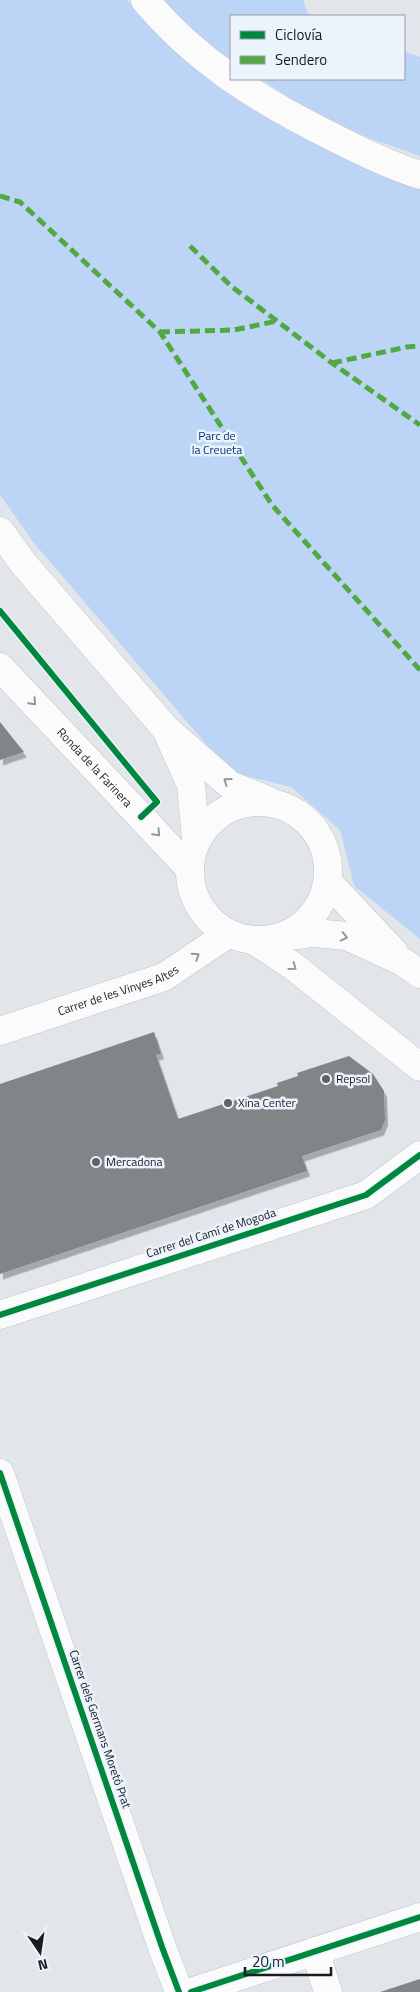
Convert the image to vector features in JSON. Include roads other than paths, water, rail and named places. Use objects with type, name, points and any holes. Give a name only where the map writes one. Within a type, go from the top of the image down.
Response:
[{"type":"street","points":[[145,0],[187,43],[230,78]]},
{"type":"street","points":[[233,80],[288,115],[348,144],[420,175]]},
{"type":"street","points":[[0,531],[23,563],[165,728],[230,785],[298,813],[317,832],[327,856],[328,882],[319,906],[302,926],[253,937]]},
{"type":"street","name":"Ronda de la Farinera","points":[[0,666],[188,867]]},
{"type":"street","points":[[165,728],[191,785],[196,839],[188,867],[193,896],[207,918],[253,937],[293,966],[416,1067]]},
{"type":"street","points":[[196,839],[215,816],[241,803],[271,802]]},
{"type":"street","points":[[328,882],[412,968]]},
{"type":"street","points":[[253,937],[313,933],[347,936],[412,968]]},
{"type":"street","name":"Carrer de les Vinyes Altes","points":[[0,1031],[164,977],[253,937]]},
{"type":"street","name":"Carrer del Camí de Mogoda","points":[[0,1315],[366,1194],[420,1155]]},
{"type":"street","name":"Carrer dels Germans Moretó Prat","points":[[0,1473],[179,1992]]},
{"type":"street","points":[[191,1992],[420,1917]]},
{"type":"street","points":[[315,1951],[328,1992]]},
{"type":"place","name":"Repsol","points":[[326,1079]]},
{"type":"place","name":"Xina Center","points":[[228,1103]]},
{"type":"place","name":"Mercadona","points":[[96,1162]]},
{"type":"park label","name":"Parc de la Creueta","points":[[217,443]]}]
